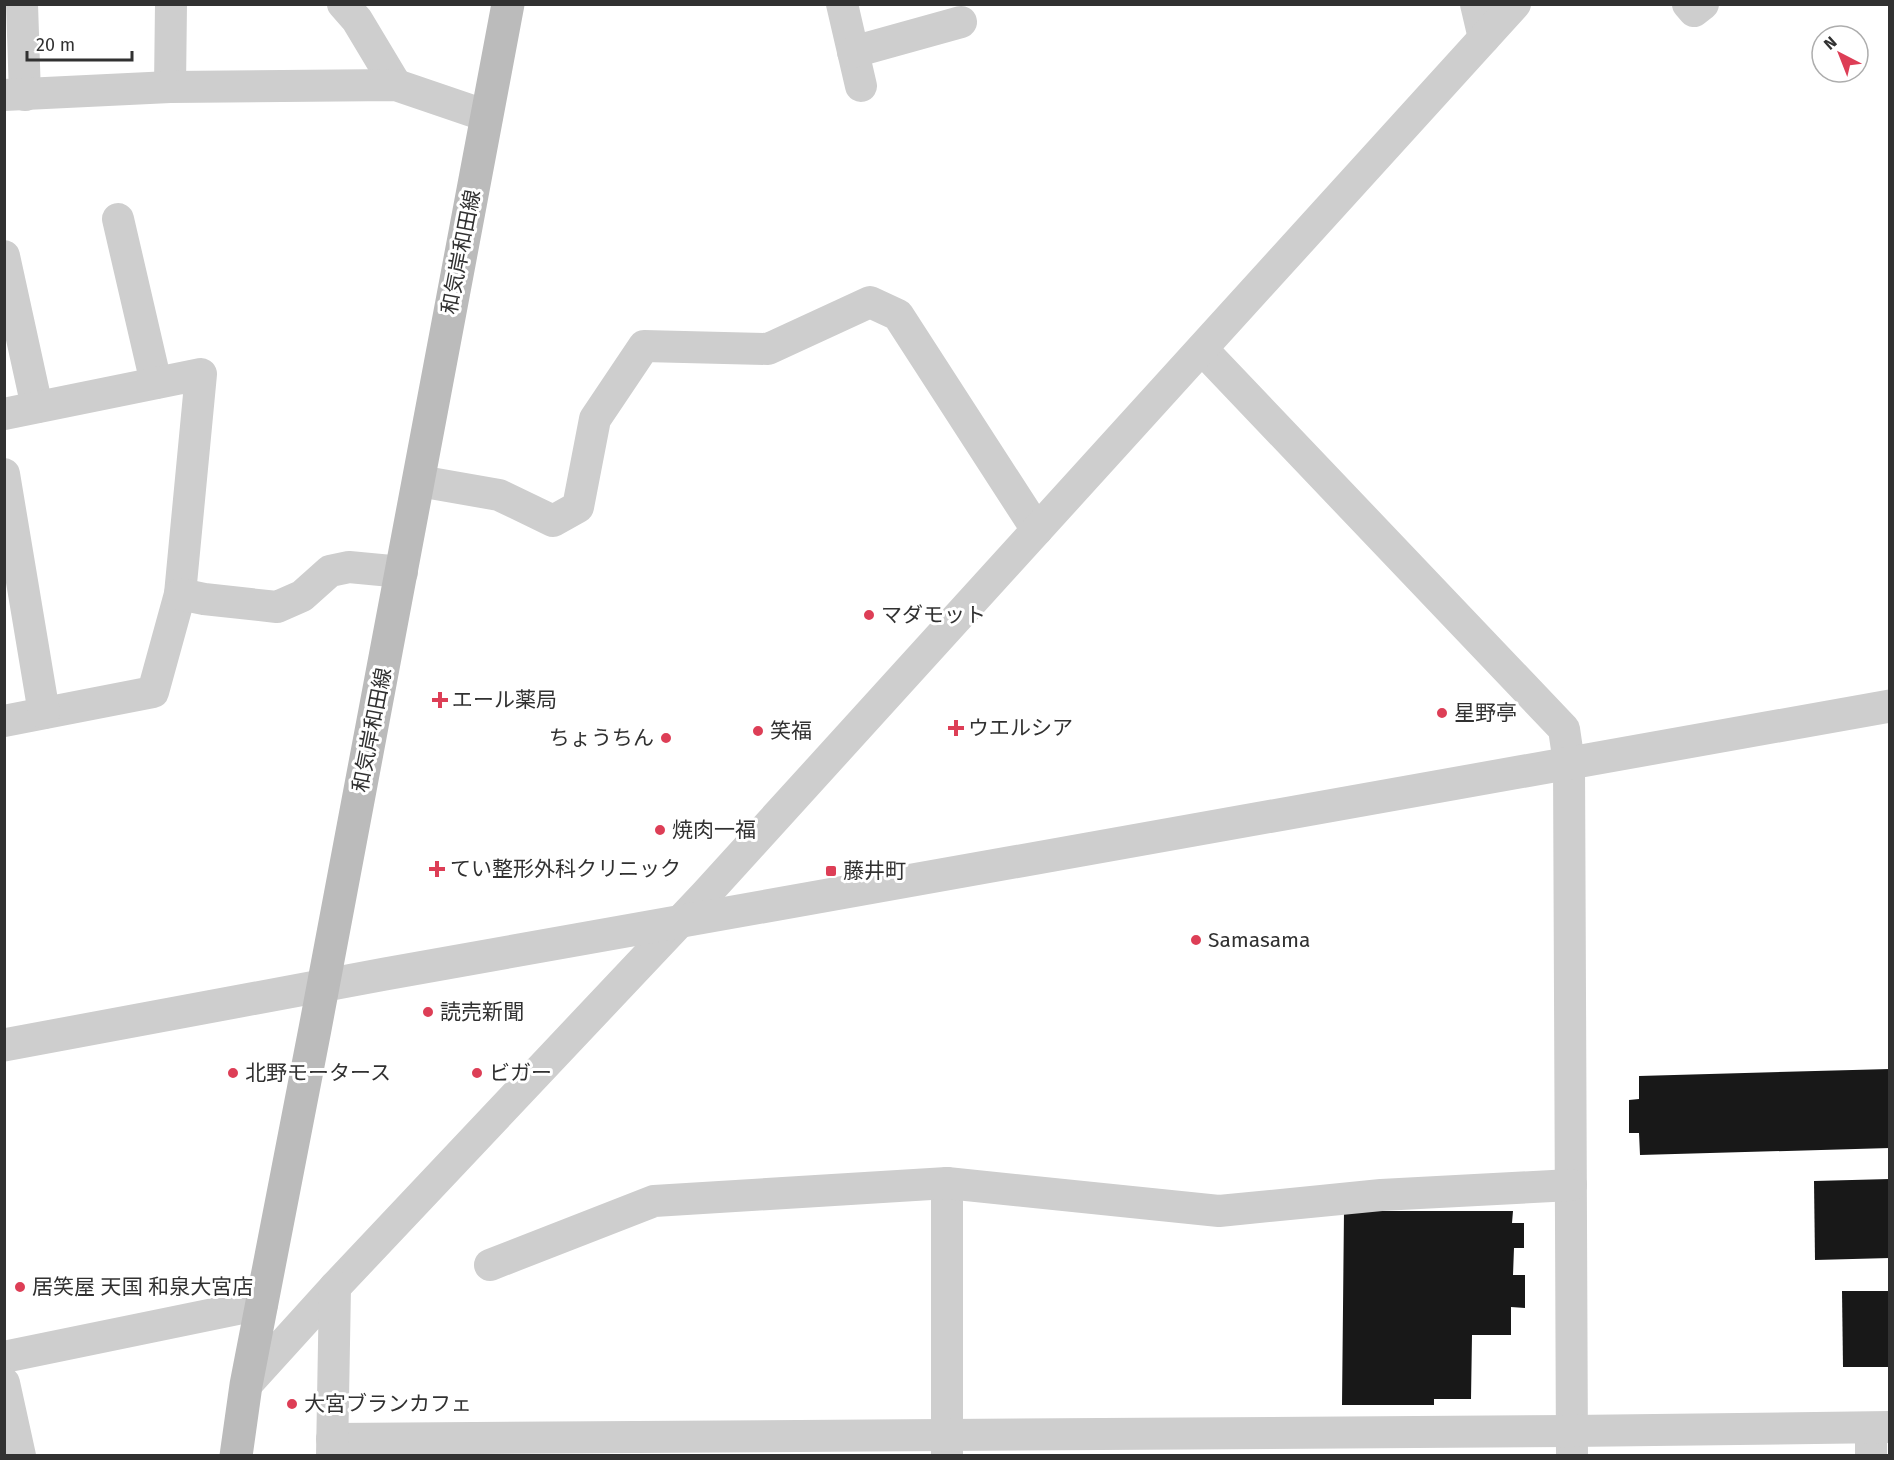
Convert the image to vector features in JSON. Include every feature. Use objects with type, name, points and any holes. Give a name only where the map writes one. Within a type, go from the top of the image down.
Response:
[{"type":"main road","name":"和気岸和田線","points":[[236,1455],[246,1385],[508,4]]},
{"type":"street","points":[[21,4],[15,95],[170,87],[396,85],[487,116]]},
{"type":"street","points":[[170,87],[171,4]]},
{"type":"street","points":[[343,4],[357,20],[396,85]]},
{"type":"street","points":[[842,4],[861,86]]},
{"type":"street","points":[[1476,4],[1484,38]]},
{"type":"street","points":[[246,1385],[335,1287],[681,922],[1515,4]]},
{"type":"street","points":[[1688,4],[1694,11],[1703,4]]},
{"type":"street","points":[[853,52],[961,22]]},
{"type":"street","points":[[118,219],[156,383]]},
{"type":"street","points":[[4,256],[37,407]]},
{"type":"street","points":[[419,481],[499,495],[553,521],[578,507],[595,419],[644,346],[768,349],[870,302],[897,315],[1037,530]]},
{"type":"street","points":[[1202,349],[1564,729],[1569,763],[1572,1443]]},
{"type":"street","points":[[4,414],[201,374],[180,594],[153,692],[4,721]]},
{"type":"street","points":[[4,474],[44,713]]},
{"type":"street","points":[[180,594],[277,607],[302,597],[330,571],[349,567],[402,572]]},
{"type":"street","points":[[4,1045],[323,985],[1890,706]]},
{"type":"street","points":[[490,1265],[654,1201],[947,1183],[1219,1210],[1381,1195],[1571,1185]]},
{"type":"street","points":[[947,1183],[947,1445]]},
{"type":"street","points":[[335,1287],[332,1447],[1572,1443],[1877,1437]]},
{"type":"street","points":[[4,1357],[262,1304]]},
{"type":"street","points":[[4,1383],[20,1455]]},
{"type":"building","points":[[1890,1069],[1890,1148],[1640,1155],[1639,1133],[1629,1133],[1629,1100],[1639,1099],[1639,1076]]},
{"type":"building","points":[[1890,1179],[1890,1258],[1815,1260],[1814,1181]]},
{"type":"building","points":[[1344,1211],[1513,1211],[1512,1223],[1524,1223],[1524,1248],[1514,1248],[1513,1275],[1525,1275],[1525,1308],[1511,1307],[1511,1335],[1472,1335],[1471,1399],[1434,1399],[1434,1405],[1342,1405]]},
{"type":"building","points":[[1842,1291],[1890,1291],[1890,1367],[1843,1367]]},
{"type":"place","name":"マダモット","points":[[869,615]]},
{"type":"place","name":"エール薬局","points":[[440,700]]},
{"type":"place","name":"星野亭","points":[[1442,713]]},
{"type":"place","name":"ウエルシア","points":[[956,728]]},
{"type":"place","name":"笑福","points":[[758,731]]},
{"type":"place","name":"ちょうちん","points":[[666,738]]},
{"type":"place","name":"焼肉一福","points":[[660,830]]},
{"type":"place","name":"てい整形外科クリニック","points":[[437,869]]},
{"type":"place","name":"藤井町","points":[[831,871]]},
{"type":"place","name":"Samasama","points":[[1196,940]]},
{"type":"place","name":"読売新聞","points":[[428,1012]]},
{"type":"place","name":"北野モータース","points":[[233,1073]]},
{"type":"place","name":"ビガー","points":[[477,1073]]},
{"type":"place","name":"居笑屋 天国 和泉大宮店","points":[[20,1287]]},
{"type":"place","name":"大宮ブランカフェ","points":[[292,1404]]}]
